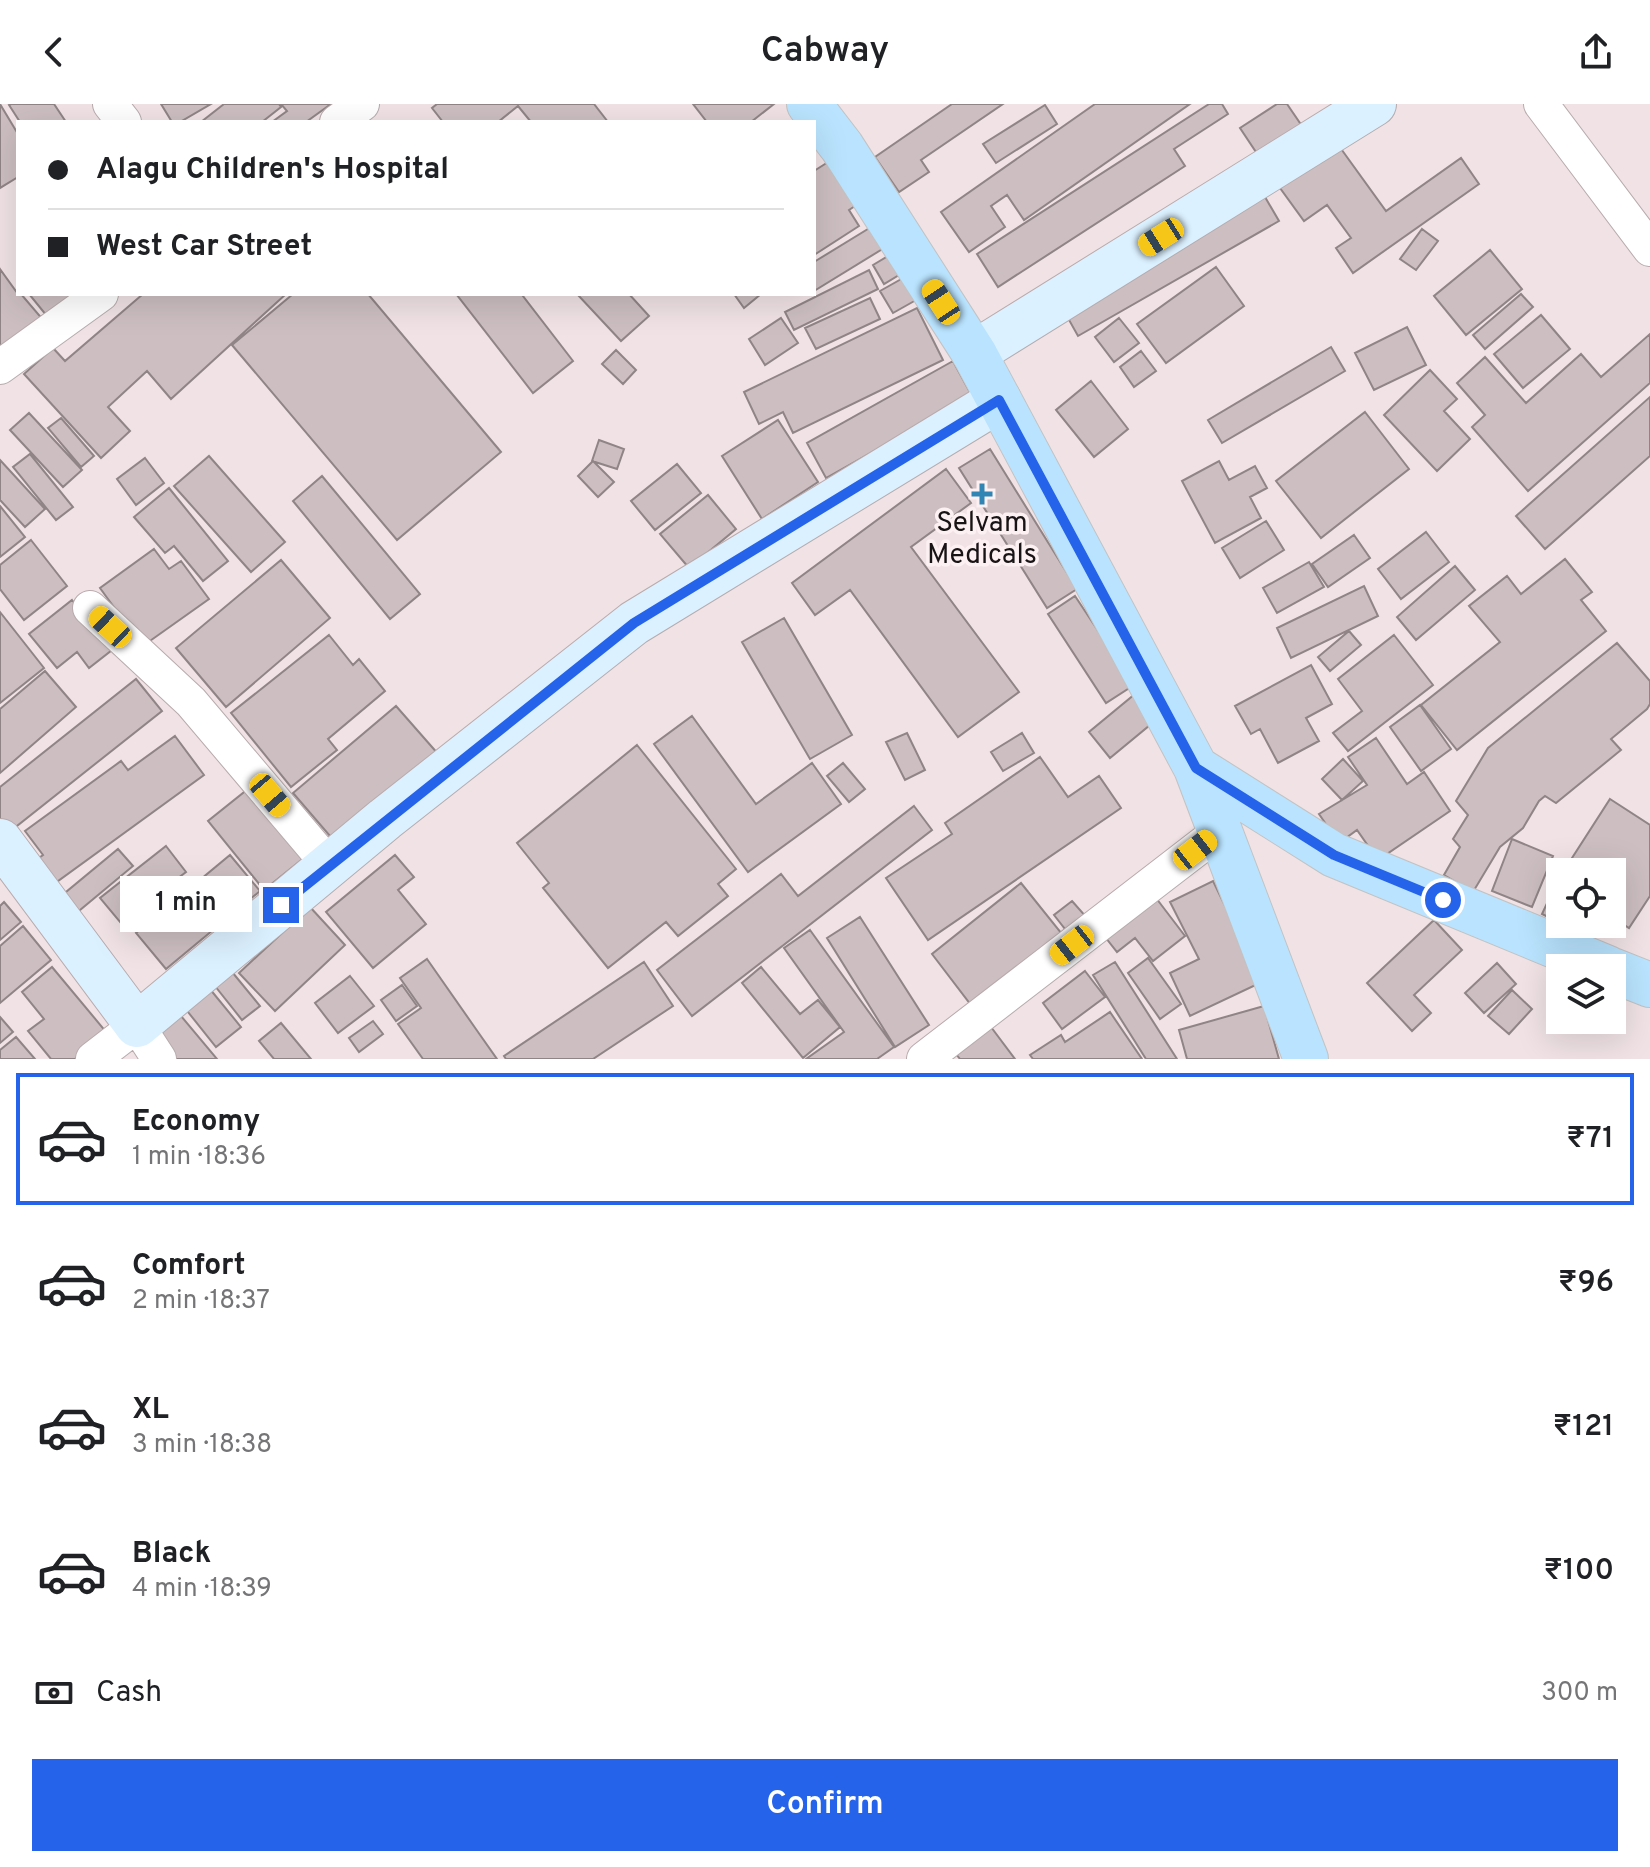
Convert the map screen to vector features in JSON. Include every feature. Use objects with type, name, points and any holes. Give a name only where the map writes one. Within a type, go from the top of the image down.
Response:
[{"type":"main road","points":[[809,104],[842,147],[974,353],[1196,768],[1306,1059]]},
{"type":"main road","points":[[1196,768],[1334,855],[1574,954]]},
{"type":"main road","points":[[1626,975],[1650,985]]},
{"type":"street","points":[[110,104],[122,120]]},
{"type":"street","points":[[340,120],[362,104]]},
{"type":"street","points":[[974,353],[1374,104]]},
{"type":"street","points":[[1541,104],[1650,249]]},
{"type":"street","points":[[0,367],[98,296]]},
{"type":"street","points":[[93,1059],[148,1042],[329,865],[634,623],[999,400]]},
{"type":"street","points":[[90,608],[191,702],[329,865]]},
{"type":"street","points":[[924,1059],[1220,831]]},
{"type":"street","points":[[0,841],[148,1042]]},
{"type":"building","points":[[0,104],[16,131],[16,178],[0,188]]},
{"type":"building","points":[[54,104],[65,120],[19,120],[9,105]]},
{"type":"building","points":[[161,104],[211,104],[183,120],[171,120]]},
{"type":"building","points":[[224,104],[279,104],[281,107],[265,120],[204,120]]},
{"type":"building","points":[[281,104],[331,104],[309,120],[275,120],[287,111]]},
{"type":"building","points":[[437,104],[594,104],[606,120],[529,120],[518,106],[500,120],[441,120],[432,108]]},
{"type":"building","points":[[693,104],[774,104],[754,120],[705,120]]},
{"type":"building","points":[[952,104],[1003,104],[921,160],[929,172],[899,192],[875,157]]},
{"type":"building","points":[[1095,104],[1190,104],[1024,220],[1007,195],[991,206],[1005,227],[969,252],[941,212]]},
{"type":"building","points":[[1209,104],[1222,104],[1228,114],[1174,149],[1185,166],[998,287],[977,254]]},
{"type":"building","points":[[1277,104],[1287,104],[1304,129],[1260,158],[1240,128]]},
{"type":"building","points":[[1045,105],[1057,124],[996,163],[983,144]]},
{"type":"building","points":[[1339,146],[1386,211],[1461,158],[1479,184],[1353,273],[1336,248],[1351,238],[1327,205],[1304,221],[1280,188]]},
{"type":"building","points":[[836,157],[864,200],[849,210],[859,226],[816,254],[816,170]]},
{"type":"building","points":[[1265,197],[1279,221],[1078,336],[1064,311]]},
{"type":"building","points":[[876,224],[889,245],[816,290],[816,261]]},
{"type":"building","points":[[1422,229],[1438,241],[1416,270],[1400,259]]},
{"type":"building","points":[[1490,250],[1522,289],[1466,335],[1434,296]]},
{"type":"building","points":[[893,253],[904,272],[884,284],[873,265]]},
{"type":"building","points":[[1216,267],[1244,306],[1166,363],[1137,324]]},
{"type":"building","points":[[0,269],[16,291],[16,296],[23,296],[44,321],[0,347]]},
{"type":"building","points":[[869,270],[878,289],[794,330],[785,312]]},
{"type":"building","points":[[912,273],[925,295],[893,313],[880,291]]},
{"type":"building","points":[[1521,294],[1533,307],[1485,349],[1473,335]]},
{"type":"building","points":[[31,296],[82,296],[51,321]]},
{"type":"building","points":[[141,296],[284,296],[171,399],[147,371],[108,407],[130,431],[101,458],[24,374],[53,348],[65,361]]},
{"type":"building","points":[[291,296],[370,296],[501,452],[397,540],[232,345]]},
{"type":"building","points":[[458,296],[523,296],[573,361],[533,393]]},
{"type":"building","points":[[579,296],[631,296],[649,316],[621,341]]},
{"type":"building","points":[[735,296],[759,296],[744,308]]},
{"type":"building","points":[[870,298],[880,319],[816,349],[805,328]]},
{"type":"building","points":[[917,308],[943,360],[793,433],[783,412],[759,424],[744,392]]},
{"type":"building","points":[[1541,315],[1570,349],[1523,388],[1494,354]]},
{"type":"building","points":[[781,318],[798,343],[765,365],[749,339]]},
{"type":"building","points":[[1119,318],[1139,343],[1114,362],[1095,337]]},
{"type":"building","points":[[1407,327],[1426,365],[1374,390],[1355,353]]},
{"type":"building","points":[[1650,334],[1650,383],[1528,491],[1472,427],[1485,415],[1457,383],[1485,357],[1526,403],[1581,354],[1601,377]]},
{"type":"building","points":[[1331,347],[1345,371],[1222,443],[1208,420]]},
{"type":"building","points":[[616,350],[636,370],[623,384],[602,364]]},
{"type":"building","points":[[1141,351],[1156,371],[1134,387],[1120,367]]},
{"type":"building","points":[[953,361],[972,396],[826,478],[807,443]]},
{"type":"building","points":[[1430,370],[1457,399],[1444,411],[1470,439],[1437,471],[1384,415]]},
{"type":"building","points":[[1091,381],[1128,429],[1094,457],[1056,410]]},
{"type":"building","points":[[1650,397],[1650,456],[1545,549],[1516,516]]},
{"type":"building","points":[[1365,412],[1409,469],[1321,538],[1276,481]]},
{"type":"building","points":[[29,413],[82,470],[63,487],[10,430]]},
{"type":"building","points":[[61,418],[94,456],[81,467],[48,428]]},
{"type":"building","points":[[778,420],[818,482],[762,519],[722,456]]},
{"type":"building","points":[[599,440],[624,449],[617,469],[592,461]]},
{"type":"building","points":[[990,449],[1077,589],[1047,608],[959,468]]},
{"type":"building","points":[[30,454],[73,507],[56,520],[13,467]]},
{"type":"building","points":[[209,456],[285,542],[251,572],[174,486]]},
{"type":"building","points":[[145,458],[164,483],[136,505],[117,479]]},
{"type":"building","points":[[0,460],[45,509],[25,527],[0,500]]},
{"type":"building","points":[[593,461],[614,482],[598,497],[578,476]]},
{"type":"building","points":[[1219,461],[1229,480],[1255,466],[1267,488],[1250,497],[1261,518],[1215,543],[1182,481]]},
{"type":"building","points":[[677,464],[701,493],[655,530],[631,501]]},
{"type":"building","points":[[946,469],[971,503],[911,547],[1019,692],[958,737],[850,590],[815,615],[792,583]]},
{"type":"building","points":[[322,476],[420,594],[390,619],[293,501]]},
{"type":"building","points":[[169,488],[228,561],[203,581],[174,546],[165,553],[134,517]]},
{"type":"building","points":[[708,495],[736,529],[689,568],[660,534]]},
{"type":"building","points":[[0,506],[25,537],[0,557]]},
{"type":"building","points":[[1266,521],[1284,550],[1240,578],[1222,548]]},
{"type":"building","points":[[1426,532],[1449,562],[1401,599],[1378,569]]},
{"type":"building","points":[[1354,535],[1370,558],[1328,587],[1312,564]]},
{"type":"building","points":[[31,540],[67,586],[24,620],[0,589],[0,565]]},
{"type":"building","points":[[154,549],[169,569],[181,561],[209,599],[147,643],[145,650],[100,588]]},
{"type":"building","points":[[1565,559],[1592,592],[1581,600],[1606,631],[1457,750],[1421,705],[1500,642],[1469,606],[1507,576],[1521,594]]},
{"type":"building","points":[[281,560],[330,618],[226,707],[176,648]]},
{"type":"building","points":[[1309,562],[1324,587],[1277,613],[1263,588]]},
{"type":"building","points":[[1455,566],[1475,590],[1416,640],[1397,617]]},
{"type":"building","points":[[1364,586],[1378,616],[1291,658],[1277,628]]},
{"type":"building","points":[[1075,596],[1134,685],[1106,703],[1048,614]]},
{"type":"building","points":[[72,600],[112,650],[89,668],[77,652],[57,668],[29,634]]},
{"type":"building","points":[[0,612],[44,668],[0,703]]},
{"type":"building","points":[[784,618],[852,735],[810,759],[742,642]]},
{"type":"building","points":[[1349,631],[1361,645],[1330,671],[1318,657]]},
{"type":"building","points":[[329,635],[353,665],[359,659],[385,691],[328,739],[337,750],[291,787],[231,713]]},
{"type":"building","points":[[1394,635],[1433,685],[1348,751],[1333,733],[1362,711],[1338,679]]},
{"type":"building","points":[[1617,643],[1650,681],[1650,704],[1647,709],[1611,739],[1621,750],[1556,803],[1545,796],[1539,801],[1523,828],[1500,847],[1473,892],[1444,875],[1460,847],[1453,839],[1468,815],[1456,801],[1488,748]]},
{"type":"building","points":[[1311,665],[1332,704],[1306,718],[1319,741],[1278,763],[1260,729],[1251,734],[1235,706]]},
{"type":"building","points":[[45,671],[76,707],[0,773],[0,709]]},
{"type":"building","points":[[136,679],[162,711],[3,837],[0,833],[0,787]]},
{"type":"building","points":[[1135,694],[1156,720],[1110,758],[1089,732]]},
{"type":"building","points":[[1420,705],[1451,749],[1421,771],[1390,727]]},
{"type":"building","points":[[396,706],[439,755],[336,843],[293,793]]},
{"type":"building","points":[[692,716],[756,804],[812,763],[841,804],[748,872],[654,744]]},
{"type":"building","points":[[907,733],[925,770],[905,780],[886,742]]},
{"type":"building","points":[[1022,733],[1034,753],[1003,771],[991,752]]},
{"type":"building","points":[[175,736],[204,775],[47,889],[29,865],[43,855],[25,831],[121,761],[128,770]]},
{"type":"building","points":[[1376,738],[1407,784],[1424,772],[1450,811],[1378,860],[1357,830],[1339,843],[1319,814],[1367,785],[1348,757]]},
{"type":"building","points":[[637,745],[736,869],[718,884],[728,896],[678,936],[666,922],[608,968],[543,888],[549,883],[517,843]]},
{"type":"building","points":[[1040,757],[1068,797],[1099,776],[1121,808],[928,940],[886,878],[952,834],[945,823]]},
{"type":"building","points":[[1343,759],[1363,781],[1342,800],[1322,779]]},
{"type":"building","points":[[843,763],[865,789],[849,802],[827,776]]},
{"type":"building","points":[[253,785],[309,854],[264,890],[208,821]]},
{"type":"building","points":[[1610,799],[1650,825],[1650,896],[1629,928],[1626,926],[1626,858],[1572,858]]},
{"type":"building","points":[[914,806],[932,830],[692,1016],[657,970],[781,874],[798,896]]},
{"type":"building","points":[[1512,839],[1553,856],[1546,858],[1546,873],[1532,907],[1492,891]]},
{"type":"building","points":[[166,846],[186,872],[120,922],[100,898]]},
{"type":"building","points":[[118,849],[133,866],[74,915],[60,897]]},
{"type":"building","points":[[230,855],[260,891],[166,969],[136,933]]},
{"type":"building","points":[[395,855],[414,877],[398,890],[426,924],[373,968],[326,912]]},
{"type":"building","points":[[1213,881],[1262,982],[1190,1016],[1170,973],[1199,959],[1170,902]]},
{"type":"building","points":[[1021,883],[1062,934],[971,1005],[932,954]]},
{"type":"building","points":[[1153,894],[1185,936],[1153,961],[1135,938],[1117,952],[1102,933]]},
{"type":"building","points":[[1072,901],[1088,919],[1069,934],[1054,915]]},
{"type":"building","points":[[4,902],[21,922],[0,940],[0,906]]},
{"type":"building","points":[[310,907],[345,945],[275,1011],[239,973]]},
{"type":"building","points":[[860,917],[929,1025],[895,1047],[827,938]]},
{"type":"building","points":[[1434,920],[1462,950],[1414,995],[1431,1013],[1412,1031],[1367,983]]},
{"type":"building","points":[[23,926],[51,960],[0,1003],[0,946]]},
{"type":"building","points":[[810,930],[894,1047],[877,1059],[806,1059],[844,1032],[784,948]]},
{"type":"building","points":[[1148,958],[1181,1004],[1160,1019],[1128,973]]},
{"type":"building","points":[[427,959],[497,1059],[423,1059],[398,1024],[421,1008],[400,978]]},
{"type":"building","points":[[644,962],[673,1006],[593,1059],[506,1059],[504,1056]]},
{"type":"building","points":[[1115,962],[1177,1059],[1146,1059],[1093,975]]},
{"type":"building","points":[[1497,963],[1516,984],[1484,1013],[1465,993]]},
{"type":"building","points":[[52,967],[107,1033],[75,1059],[51,1059],[28,1031],[44,1019],[22,992]]},
{"type":"building","points":[[228,967],[260,1006],[242,1020],[211,981]]},
{"type":"building","points":[[761,967],[800,1014],[818,1000],[840,1027],[803,1058],[742,983]]},
{"type":"building","points":[[1085,971],[1105,997],[1062,1029],[1043,1003]]},
{"type":"building","points":[[350,976],[374,1006],[338,1033],[315,1003]]},
{"type":"building","points":[[205,983],[241,1027],[216,1047],[180,1002]]},
{"type":"building","points":[[402,985],[417,1006],[396,1021],[381,1000]]},
{"type":"building","points":[[1512,990],[1532,1009],[1509,1034],[1488,1016]]},
{"type":"building","points":[[1264,1006],[1279,1059],[1187,1059],[1179,1030]]},
{"type":"building","points":[[176,1010],[217,1059],[173,1059],[150,1031]]},
{"type":"building","points":[[1110,1012],[1142,1059],[1033,1059],[1030,1055],[1061,1035],[1065,1042]]},
{"type":"building","points":[[0,1017],[13,1032],[0,1043]]},
{"type":"building","points":[[373,1021],[383,1034],[359,1052],[349,1038]]},
{"type":"building","points":[[281,1023],[311,1059],[274,1059],[259,1041]]},
{"type":"building","points":[[988,1023],[1015,1059],[960,1059],[952,1049]]},
{"type":"building","points":[[16,1037],[35,1059],[0,1059],[0,1050]]},
{"type":"place","name":"Selvam Medicals","points":[[982,494]]},
{"type":"route","points":[[281,905],[634,623],[999,400],[1196,768],[1334,855],[1443,900]]}]
